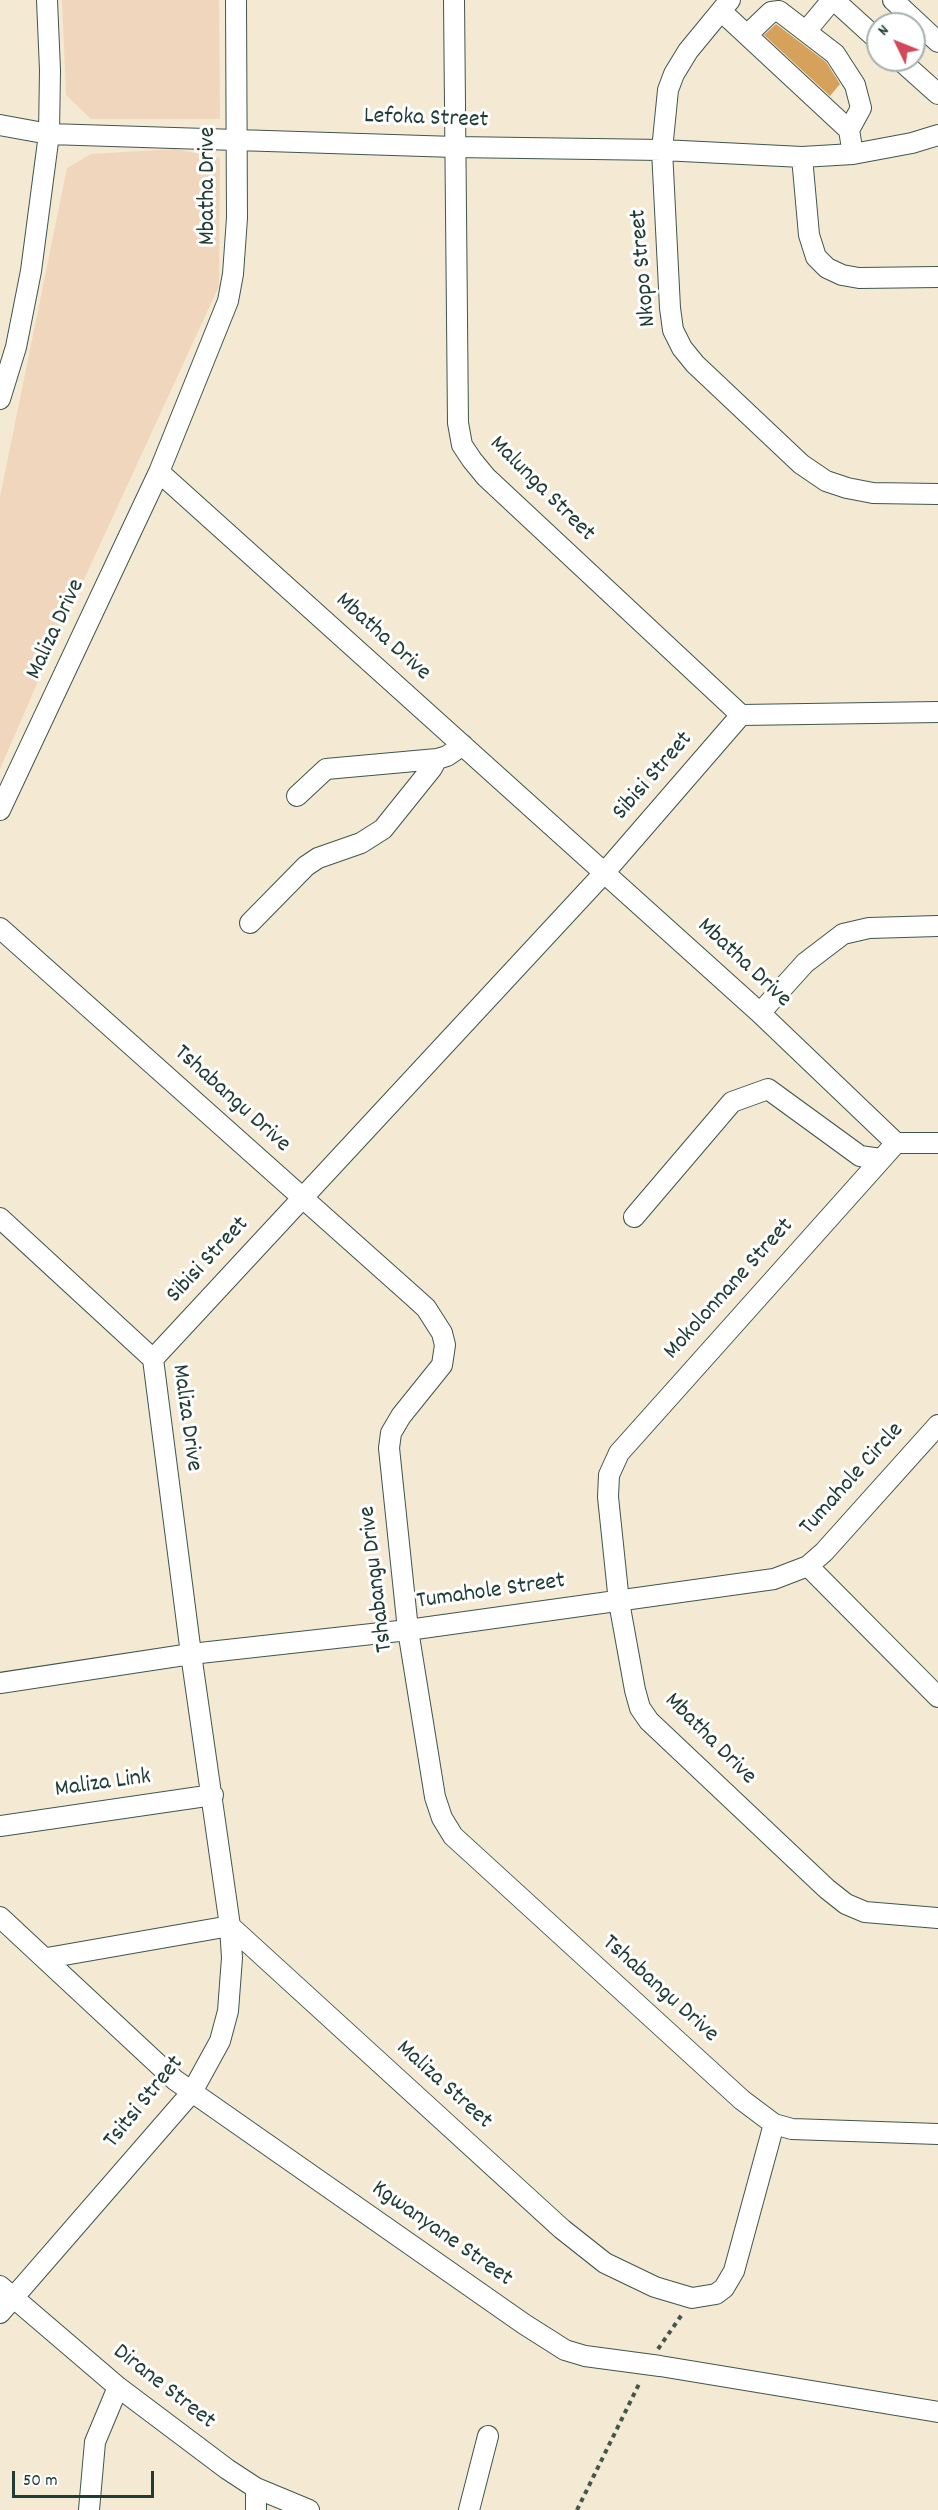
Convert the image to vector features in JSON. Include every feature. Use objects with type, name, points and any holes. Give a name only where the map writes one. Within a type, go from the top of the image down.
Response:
[{"type":"street","points":[[0,399],[8,346],[31,271],[49,134],[47,0]]},
{"type":"street","name":"Mbatha Drive","points":[[236,0],[236,248],[228,301],[159,472],[760,1013],[896,1143]]},
{"type":"street","name":"Malunga Street","points":[[454,0],[458,423],[462,445],[486,477],[741,715]]},
{"type":"street","points":[[807,30],[833,0],[866,29]]},
{"type":"street","points":[[893,0],[938,42]]},
{"type":"street","points":[[725,5],[747,35],[849,130],[853,154]]},
{"type":"street","name":"Nkopo Street","points":[[725,5],[688,51],[674,74],[668,90],[662,150],[673,330],[682,348],[801,464],[826,481],[847,488],[873,492],[938,494]]},
{"type":"street","points":[[747,35],[775,11],[785,14],[835,54],[855,85],[861,108],[849,130]]},
{"type":"street","points":[[913,72],[938,94]]},
{"type":"street","name":"Lefoka Street","points":[[0,125],[49,134],[454,147],[662,150],[802,157],[853,154],[912,143],[938,135]]},
{"type":"street","points":[[802,157],[809,235],[816,257],[827,268],[842,275],[859,278],[938,277]]},
{"type":"street","name":"Maliza Drive","points":[[0,810],[159,472]]},
{"type":"street","points":[[741,715],[938,712]]},
{"type":"street","name":"Sibisi Street","points":[[153,1359],[604,872],[741,715]]},
{"type":"street","points":[[297,796],[320,772],[326,769],[437,759],[447,756],[463,745]]},
{"type":"street","points":[[250,923],[306,866],[318,858],[362,843],[382,829],[437,759]]},
{"type":"street","points":[[760,1013],[806,963],[843,934],[869,928],[938,926]]},
{"type":"street","name":"Tshabangu Drive","points":[[0,928],[426,1308],[442,1333],[445,1346],[441,1365],[401,1416],[392,1433],[389,1448],[408,1630],[435,1797],[442,1818],[453,1836],[733,2092],[774,2124],[792,2129],[938,2134]]},
{"type":"street","points":[[634,1217],[732,1102],[768,1089],[860,1156],[881,1159]]},
{"type":"street","points":[[896,1143],[938,1143]]},
{"type":"street","name":"Mokolonnane Street","points":[[609,1475],[619,1453],[896,1143]]},
{"type":"street","name":"Maliza Drive","points":[[0,1218],[153,1359],[191,1654]]},
{"type":"street","name":"Tumahole Circle","points":[[938,1425],[808,1566],[938,1697]]},
{"type":"street","name":"Mbatha Drive","points":[[609,1475],[608,1497],[619,1602],[640,1708],[664,1736],[827,1889],[846,1904],[865,1912],[938,1918]]},
{"type":"street","name":"Tumahole Street","points":[[0,1683],[191,1654],[408,1630],[766,1581],[789,1575],[808,1566]]},
{"type":"street","points":[[47,1958],[230,1926],[191,1654]]},
{"type":"street","name":"Maliza Link","points":[[0,1826],[213,1795]]},
{"type":"street","name":"Kgwanyane Street","points":[[0,1917],[47,1958],[131,2040],[192,2092],[524,2324],[565,2350],[938,2412]]},
{"type":"street","name":"Tsitsi Street","points":[[0,2313],[7,2292],[192,2092],[220,2041],[228,2011],[232,1958],[230,1926]]},
{"type":"street","name":"Maliza Street","points":[[230,1926],[582,2246],[625,2274],[655,2287],[692,2298]]},
{"type":"street","points":[[692,2298],[716,2294],[730,2279],[774,2124]]},
{"type":"street","name":"Dirane Street","points":[[7,2292],[118,2386],[227,2469],[256,2488],[309,2510]]},
{"type":"street","points":[[89,2510],[95,2442],[118,2386]]},
{"type":"street","points":[[469,2510],[488,2436]]},
{"type":"street","points":[[256,2488],[256,2510]]},
{"type":"path","points":[[577,2510],[648,2364],[692,2298]]},
{"type":"shaded area","points":[[62,0],[219,0],[220,119],[91,119],[66,95]]},
{"type":"shaded area","points":[[175,149],[220,158],[219,286],[52,649],[0,769],[0,497],[67,168],[91,154]]},
{"type":"building","points":[[776,24],[826,62],[840,84],[830,96],[764,35]]}]
